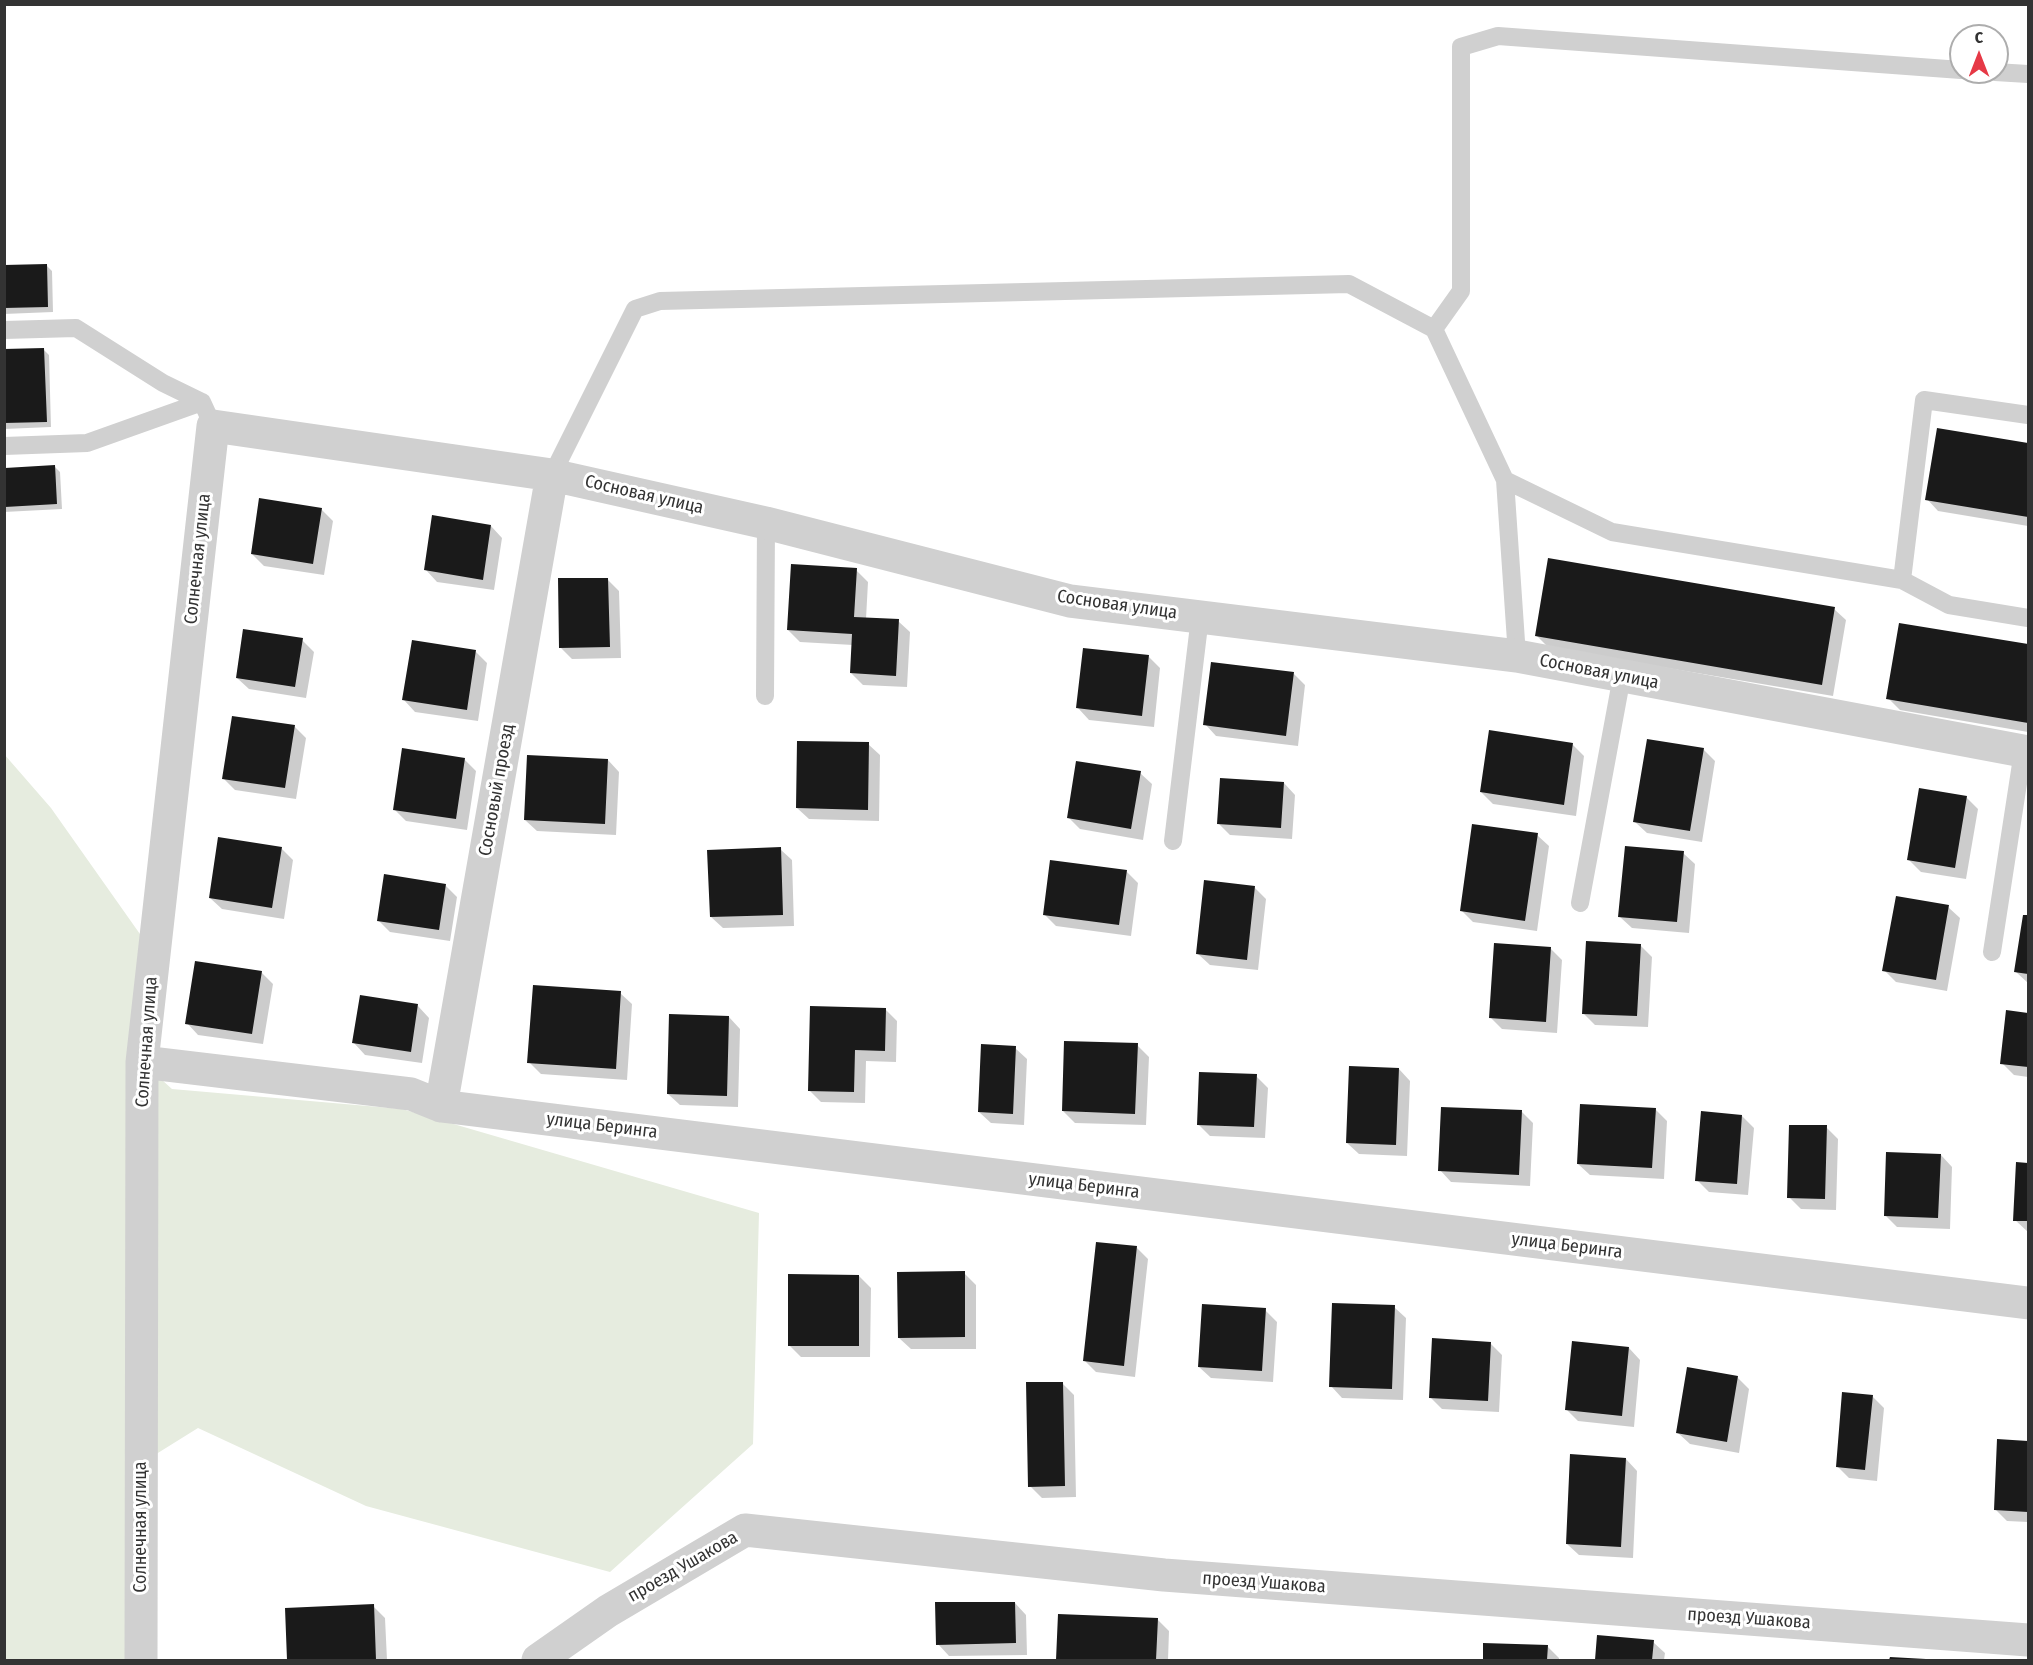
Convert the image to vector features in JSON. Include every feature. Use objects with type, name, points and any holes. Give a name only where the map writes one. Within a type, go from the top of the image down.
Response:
[{"type":"street","name":"Сосновая улица","points":[[207,414],[552,474],[766,523],[1070,601],[1517,656],[2026,752]]},
{"type":"street","name":"Солнечная улица","points":[[141,1660],[142,1062],[207,414]]},
{"type":"street","name":"Сосновый проезд","points":[[441,1106],[552,474]]},
{"type":"street","name":"улица Беринга","points":[[142,1062],[411,1094],[441,1106],[2028,1303]]},
{"type":"street","name":"проезд Ушакова","points":[[538,1660],[608,1611],[745,1530],[1164,1575],[2028,1640]]},
{"type":"lane","points":[[1434,329],[1461,291],[1461,47],[1498,36],[1949,69]]},
{"type":"lane","points":[[2009,73],[2028,74]]},
{"type":"lane","points":[[552,474],[634,309],[660,301],[1349,284],[1434,329],[1505,480],[1517,656]]},
{"type":"lane","points":[[4,330],[76,328],[207,414]]},
{"type":"lane","points":[[1902,580],[1924,400],[2028,415]]},
{"type":"lane","points":[[4,446],[87,443],[207,414]]},
{"type":"lane","points":[[1505,480],[1612,532],[1902,580],[1949,605],[2028,618]]},
{"type":"lane","points":[[765,696],[766,523]]},
{"type":"lane","points":[[1173,841],[1200,617]]},
{"type":"lane","points":[[1580,903],[1622,676]]},
{"type":"lane","points":[[1992,952],[2026,752]]},
{"type":"shaded area","points":[[4,754],[51,808],[147,944],[142,1062],[172,1089],[402,1109],[759,1213],[753,1444],[610,1572],[366,1506],[198,1428],[145,1461],[145,1660],[5,1660]]},
{"type":"building","points":[[47,264],[48,307],[4,308],[4,265]]},
{"type":"building","points":[[44,348],[47,422],[4,423],[4,349]]},
{"type":"building","points":[[1937,428],[2028,443],[2028,517],[1925,500]]},
{"type":"building","points":[[55,465],[57,504],[5,507],[5,468]]},
{"type":"building","points":[[259,498],[322,508],[313,564],[251,554]]},
{"type":"building","points":[[432,515],[491,525],[483,580],[424,570]]},
{"type":"building","points":[[1548,558],[1835,607],[1822,685],[1535,636]]},
{"type":"building","points":[[791,564],[857,568],[854,617],[899,619],[896,676],[850,673],[852,634],[787,630]]},
{"type":"building","points":[[558,578],[608,578],[610,647],[559,648]]},
{"type":"building","points":[[1899,623],[2028,644],[2028,723],[1886,699]]},
{"type":"building","points":[[243,629],[303,638],[295,687],[236,678]]},
{"type":"building","points":[[412,640],[476,650],[467,710],[402,700]]},
{"type":"building","points":[[1083,648],[1149,655],[1142,716],[1076,708]]},
{"type":"building","points":[[1211,662],[1294,672],[1286,736],[1203,725]]},
{"type":"building","points":[[232,716],[295,725],[285,788],[222,779]]},
{"type":"building","points":[[1489,730],[1573,743],[1564,805],[1480,792]]},
{"type":"building","points":[[1647,739],[1704,748],[1690,831],[1633,822]]},
{"type":"building","points":[[797,741],[869,742],[868,810],[796,808]]},
{"type":"building","points":[[402,748],[465,758],[456,819],[393,810]]},
{"type":"building","points":[[527,755],[608,759],[605,824],[524,820]]},
{"type":"building","points":[[1076,761],[1141,771],[1131,829],[1067,818]]},
{"type":"building","points":[[1220,778],[1284,782],[1281,828],[1217,824]]},
{"type":"building","points":[[1919,788],[1967,796],[1955,868],[1907,860]]},
{"type":"building","points":[[1472,824],[1538,833],[1525,921],[1460,911]]},
{"type":"building","points":[[218,837],[282,847],[272,908],[209,898]]},
{"type":"building","points":[[1625,846],[1684,851],[1677,922],[1618,917]]},
{"type":"building","points":[[781,847],[783,915],[710,917],[707,850]]},
{"type":"building","points":[[1050,860],[1127,870],[1119,925],[1043,915]]},
{"type":"building","points":[[384,874],[446,884],[439,930],[377,921]]},
{"type":"building","points":[[1204,880],[1255,886],[1247,960],[1196,954]]},
{"type":"building","points":[[1896,896],[1949,905],[1936,980],[1882,971]]},
{"type":"building","points":[[2023,915],[2028,915],[2028,974],[2014,972]]},
{"type":"building","points":[[1586,941],[1641,944],[1637,1016],[1582,1014]]},
{"type":"building","points":[[1494,943],[1551,947],[1546,1022],[1489,1018]]},
{"type":"building","points":[[195,961],[262,971],[252,1034],[185,1024]]},
{"type":"building","points":[[533,985],[621,991],[616,1069],[527,1063]]},
{"type":"building","points":[[360,995],[418,1004],[411,1052],[352,1043]]},
{"type":"building","points":[[810,1006],[886,1008],[885,1051],[855,1050],[854,1092],[808,1091]]},
{"type":"building","points":[[2006,1010],[2028,1013],[2028,1067],[2000,1064]]},
{"type":"building","points":[[669,1014],[729,1016],[727,1096],[667,1094]]},
{"type":"building","points":[[1064,1041],[1138,1043],[1135,1114],[1062,1111]]},
{"type":"building","points":[[981,1044],[1016,1046],[1013,1114],[978,1112]]},
{"type":"building","points":[[1349,1066],[1399,1068],[1396,1145],[1346,1143]]},
{"type":"building","points":[[1199,1072],[1257,1074],[1254,1127],[1197,1125]]},
{"type":"building","points":[[1580,1104],[1656,1108],[1652,1168],[1577,1164]]},
{"type":"building","points":[[1441,1107],[1522,1110],[1519,1175],[1438,1171]]},
{"type":"building","points":[[1701,1111],[1742,1115],[1737,1184],[1695,1181]]},
{"type":"building","points":[[1789,1125],[1827,1125],[1825,1199],[1787,1198]]},
{"type":"building","points":[[1886,1152],[1941,1154],[1938,1218],[1884,1216]]},
{"type":"building","points":[[2016,1162],[2028,1163],[2028,1221],[2013,1221]]},
{"type":"building","points":[[1096,1242],[1137,1246],[1124,1366],[1083,1361]]},
{"type":"building","points":[[965,1271],[965,1337],[898,1338],[897,1272]]},
{"type":"building","points":[[788,1274],[859,1275],[859,1346],[788,1346]]},
{"type":"building","points":[[1332,1303],[1395,1305],[1392,1389],[1329,1387]]},
{"type":"building","points":[[1202,1304],[1266,1308],[1262,1371],[1198,1367]]},
{"type":"building","points":[[1432,1338],[1491,1342],[1488,1401],[1429,1398]]},
{"type":"building","points":[[1572,1341],[1629,1347],[1622,1416],[1565,1410]]},
{"type":"building","points":[[1687,1367],[1738,1376],[1727,1442],[1676,1433]]},
{"type":"building","points":[[1026,1382],[1063,1382],[1065,1486],[1028,1487]]},
{"type":"building","points":[[1842,1392],[1873,1395],[1865,1470],[1836,1467]]},
{"type":"building","points":[[1997,1439],[2028,1441],[2028,1512],[1994,1510]]},
{"type":"building","points":[[1570,1454],[1626,1458],[1621,1547],[1566,1544]]},
{"type":"building","points":[[935,1602],[1015,1602],[1016,1643],[936,1645]]},
{"type":"building","points":[[374,1604],[376,1660],[287,1660],[285,1608]]},
{"type":"building","points":[[1058,1614],[1158,1618],[1156,1660],[1056,1660]]},
{"type":"building","points":[[1597,1635],[1654,1640],[1652,1660],[1595,1660]]},
{"type":"building","points":[[1483,1643],[1548,1645],[1547,1660],[1483,1660]]},
{"type":"building","points":[[1890,1657],[1926,1659],[1926,1660],[1889,1660]]}]
